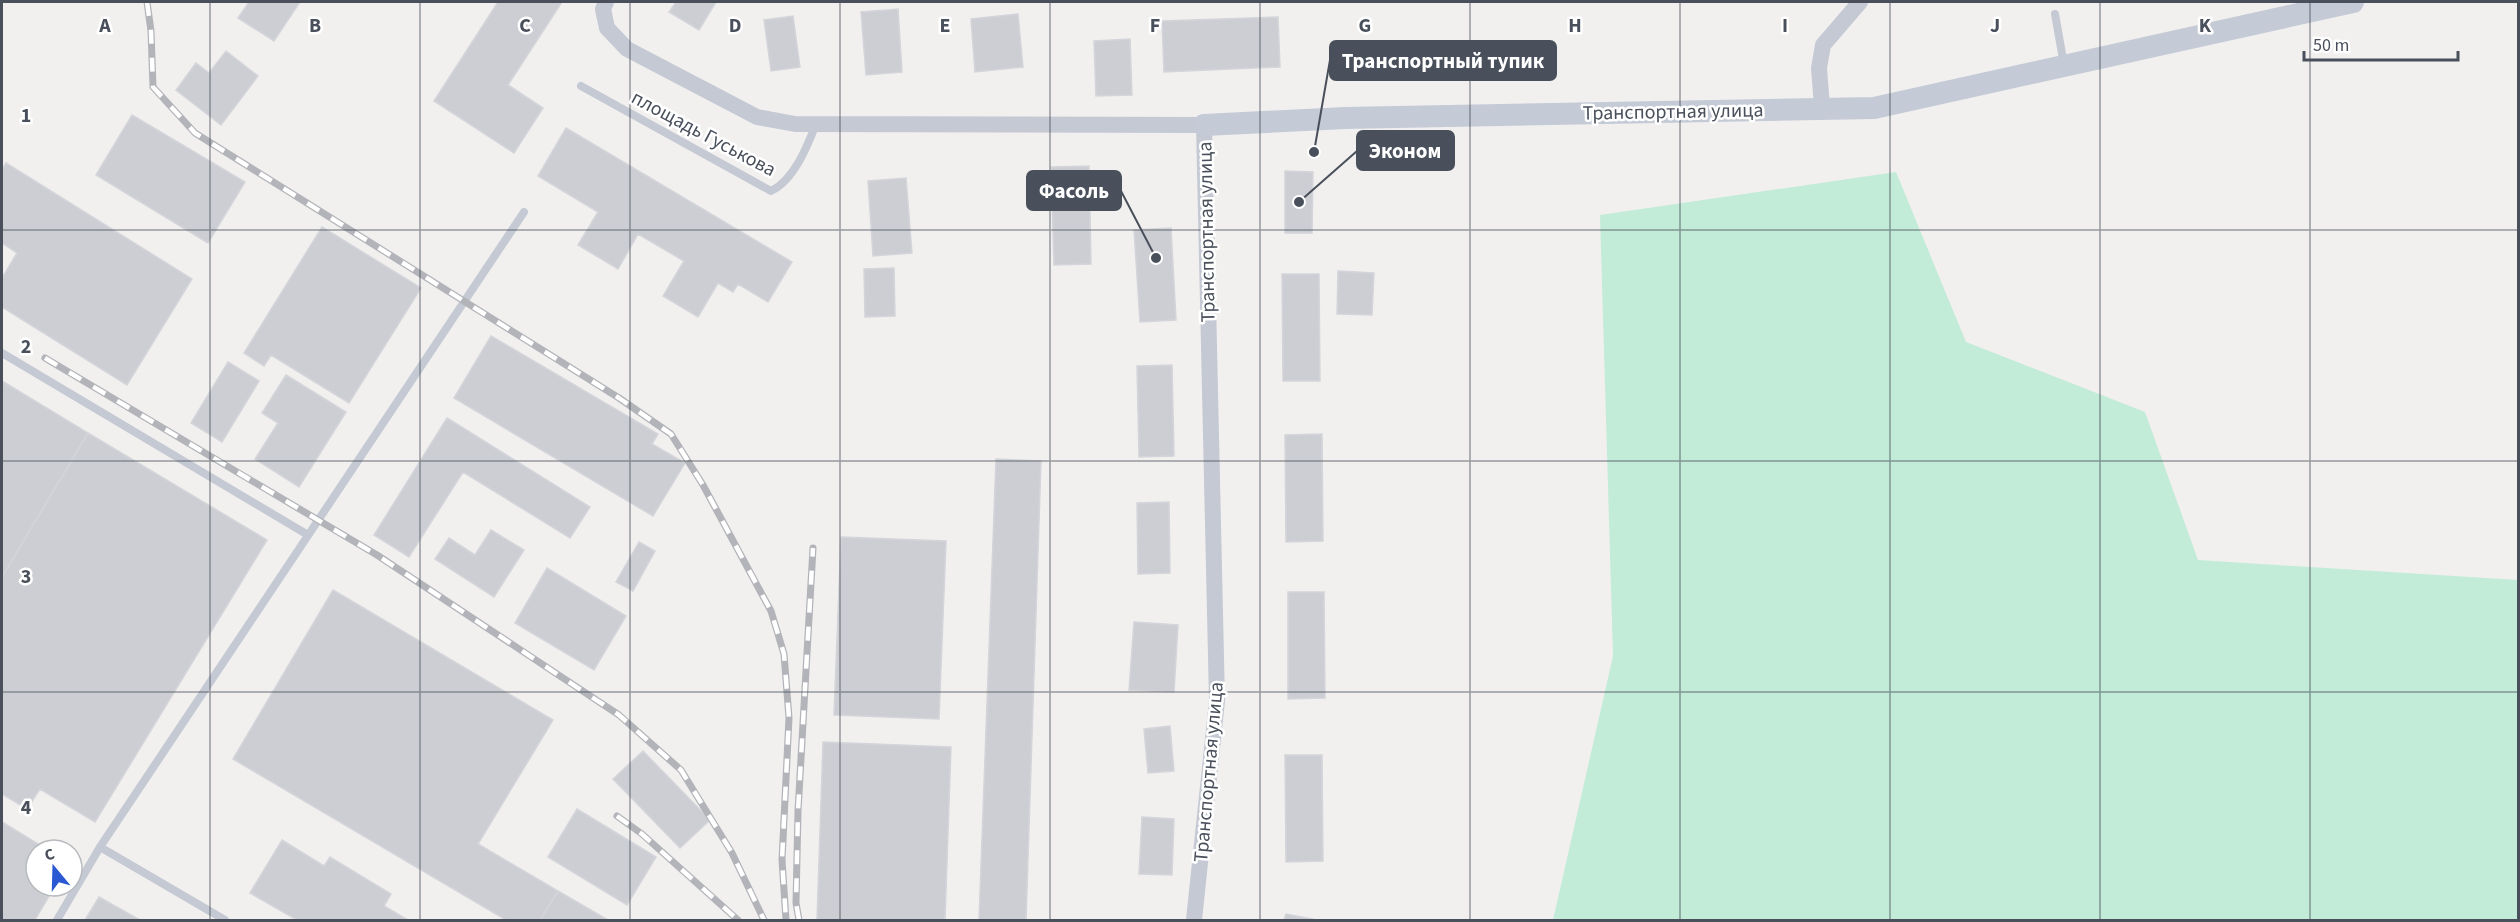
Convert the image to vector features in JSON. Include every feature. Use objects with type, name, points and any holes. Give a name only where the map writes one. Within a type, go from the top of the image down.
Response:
[{"type":"street","points":[[606,2],[603,9],[607,28],[627,49],[757,117],[795,124],[1204,125]]},
{"type":"street","points":[[1822,107],[1819,68],[1823,45],[1860,2]]},
{"type":"street","name":"Транспортная улица","points":[[1194,921],[1217,701],[1204,125],[1346,118],[1822,107],[1874,108],[2064,66],[2301,7],[2353,2]]},
{"type":"lane","points":[[2055,14],[2064,66]]},
{"type":"lane","name":"площадь Гуськова","points":[[581,86],[771,191],[783,185],[809,142],[816,124]]},
{"type":"lane","points":[[57,921],[100,847],[524,213]]},
{"type":"lane","points":[[2,353],[309,535]]},
{"type":"lane","points":[[100,847],[225,921]]},
{"type":"green space","points":[[1896,172],[1966,342],[2145,412],[2198,560],[2518,580],[2518,920],[1553,920],[1613,656],[1600,215]]},
{"type":"building","points":[[249,2],[300,2],[274,41],[238,18]]},
{"type":"building","points":[[498,2],[562,2],[508,85],[543,108],[514,153],[434,101]]},
{"type":"building","points":[[676,2],[716,2],[699,30],[669,12]]},
{"type":"building","points":[[898,9],[902,72],[866,75],[861,12]]},
{"type":"building","points":[[1018,14],[1023,67],[975,72],[971,19]]},
{"type":"building","points":[[793,16],[800,67],[771,71],[764,20]]},
{"type":"building","points":[[1278,17],[1280,67],[1164,72],[1162,21]]},
{"type":"building","points":[[1130,39],[1132,95],[1096,96],[1094,41]]},
{"type":"building","points":[[226,51],[258,76],[221,125],[176,90],[196,63],[209,73]]},
{"type":"building","points":[[132,115],[245,182],[208,243],[96,175]]},
{"type":"building","points":[[566,128],[792,262],[768,302],[738,284],[733,292],[718,283],[698,317],[663,296],[684,261],[638,234],[618,269],[578,245],[598,212],[538,176]]},
{"type":"building","points":[[6,163],[192,279],[127,385],[2,307],[2,278],[17,253],[2,243],[2,170]]},
{"type":"building","points":[[1089,166],[1091,264],[1054,265],[1051,167]]},
{"type":"building","points":[[1285,171],[1313,172],[1312,233],[1285,233]]},
{"type":"building","points":[[906,178],[912,253],[873,256],[868,181]]},
{"type":"building","points":[[322,227],[421,288],[349,403],[271,355],[264,366],[244,353]]},
{"type":"building","points":[[1171,228],[1176,320],[1140,322],[1134,230]]},
{"type":"building","points":[[894,268],[895,316],[865,317],[864,269]]},
{"type":"building","points":[[1338,271],[1374,273],[1372,315],[1337,314]]},
{"type":"building","points":[[1282,274],[1319,274],[1320,381],[1283,381]]},
{"type":"building","points":[[491,336],[658,434],[652,444],[685,463],[653,516],[454,398]]},
{"type":"building","points":[[228,362],[259,381],[222,442],[191,423]]},
{"type":"building","points":[[1172,365],[1174,456],[1139,457],[1137,366]]},
{"type":"building","points":[[286,375],[346,412],[299,487],[255,459],[278,423],[262,413]]},
{"type":"building","points":[[2,381],[88,433],[2,577]]},
{"type":"building","points":[[447,418],[590,507],[570,538],[463,472],[409,557],[374,535]]},
{"type":"building","points":[[88,433],[267,540],[95,822],[40,789],[27,809],[2,794],[2,577]]},
{"type":"building","points":[[1322,434],[1323,541],[1286,542],[1285,435]]},
{"type":"building","points":[[996,459],[1041,461],[1026,920],[979,920]]},
{"type":"building","points":[[1169,502],[1170,573],[1138,574],[1137,503]]},
{"type":"building","points":[[491,530],[524,550],[494,597],[435,559],[449,538],[475,555]]},
{"type":"building","points":[[841,537],[946,541],[939,719],[834,715]]},
{"type":"building","points":[[639,542],[655,551],[633,591],[616,582]]},
{"type":"building","points":[[547,568],[626,616],[594,670],[515,623]]},
{"type":"building","points":[[333,590],[553,720],[478,844],[558,891],[540,920],[506,920],[233,759]]},
{"type":"building","points":[[1288,592],[1324,592],[1325,698],[1288,699]]},
{"type":"building","points":[[1134,622],[1178,625],[1174,692],[1129,690]]},
{"type":"building","points":[[1170,726],[1174,771],[1148,773],[1144,729]]},
{"type":"building","points":[[823,742],[951,747],[945,920],[817,920]]},
{"type":"building","points":[[643,751],[710,820],[680,848],[613,779]]},
{"type":"building","points":[[1285,755],[1322,755],[1323,861],[1286,862]]},
{"type":"building","points":[[577,809],[656,857],[627,905],[548,857]]},
{"type":"building","points":[[1142,817],[1174,819],[1172,875],[1139,874]]},
{"type":"building","points":[[2,822],[28,838],[24,838],[24,898],[48,898],[35,920],[2,920]]},
{"type":"building","points":[[282,840],[324,866],[330,857],[391,894],[384,906],[408,920],[297,920],[250,893]]},
{"type":"building","points":[[558,891],[608,920],[540,920]]},
{"type":"building","points":[[99,897],[140,920],[85,920]]},
{"type":"building","points":[[1286,914],[1317,920],[1284,920]]},
{"type":"railway","points":[[147,2],[151,31],[153,87],[195,133],[619,398],[671,434],[703,485],[771,611],[784,654],[789,718],[782,860],[786,920]]},
{"type":"railway","points":[[45,358],[377,555],[619,715],[681,770],[732,853],[764,920]]},
{"type":"railway","points":[[799,920],[796,903],[798,811],[813,548]]},
{"type":"railway","points":[[617,816],[642,834],[738,920]]},
{"type":"place","name":"Транспортный тупик","points":[[1314,152]]},
{"type":"place","name":"Эконом","points":[[1299,202]]},
{"type":"place","name":"Фасоль","points":[[1156,258]]}]
